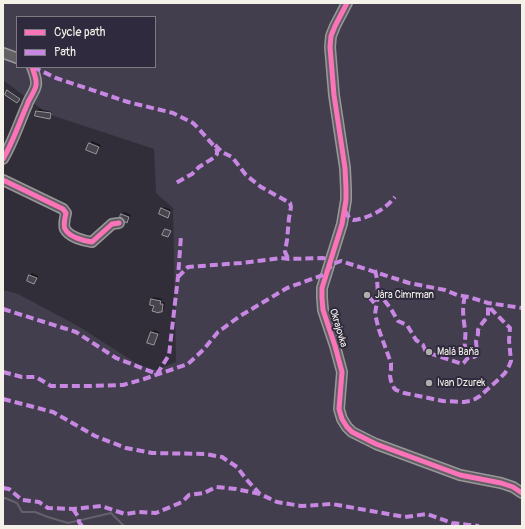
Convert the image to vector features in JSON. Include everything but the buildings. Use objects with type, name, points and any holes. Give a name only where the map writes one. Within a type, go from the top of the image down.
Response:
[{"type":"street","name":"Okrajovka","points":[[347,3],[331,36],[330,47],[334,95],[344,168],[346,200],[342,224],[322,288],[323,310],[342,372],[339,409],[342,419],[352,432],[376,444],[460,475],[501,483],[513,487],[522,493]]},
{"type":"street","points":[[3,53],[16,58]]},
{"type":"street","points":[[3,159],[36,85],[32,68]]},
{"type":"street","points":[[3,180],[63,208],[66,213],[64,225],[65,230],[70,235],[84,241],[92,242],[112,224],[119,223]]},
{"type":"shaded area","points":[[3,3],[522,3],[522,526],[3,526],[3,290],[18,294],[78,326],[139,365],[156,370],[176,362],[173,208],[156,193],[154,149],[48,114],[3,80]]},
{"type":"waterway","points":[[3,499],[5,498],[17,503],[22,512],[35,512],[68,523],[111,513],[124,526]]},
{"type":"marked path","points":[[35,68],[56,78],[128,102],[173,113],[193,123],[214,146],[217,150],[217,154],[192,174],[174,184]]},
{"type":"marked path","points":[[215,145],[222,152],[232,157],[246,175],[261,187],[290,203],[291,207],[285,252],[289,259]]},
{"type":"marked path","points":[[345,211],[352,219],[361,219],[380,210],[395,197]]},
{"type":"marked path","points":[[157,374],[169,355],[181,236]]},
{"type":"marked path","points":[[178,277],[188,267],[281,258],[331,259]]},
{"type":"marked path","points":[[3,372],[22,377],[36,377],[51,386],[123,385],[144,379],[188,364],[204,349],[218,332],[240,316],[287,288],[323,275],[333,264],[341,261],[409,283],[445,290],[457,295],[488,303],[522,308]]},
{"type":"marked path","points":[[375,270],[378,295],[375,314],[391,363],[391,381],[396,390],[404,393],[443,401],[470,401],[480,396],[505,373],[511,361],[509,340],[510,328],[491,309],[488,303]]},
{"type":"marked path","points":[[378,290],[398,321],[407,325],[416,340],[423,345],[426,352],[462,364],[470,357],[477,355],[476,341],[478,330],[488,316],[488,305]]},
{"type":"marked path","points":[[465,296],[463,304],[465,349],[469,357]]},
{"type":"marked path","points":[[369,297],[376,305]]},
{"type":"marked path","points":[[3,309],[76,332],[116,358],[157,374]]},
{"type":"marked path","points":[[3,399],[53,412],[95,436],[126,448],[152,453],[205,454],[222,457],[237,467],[260,494],[277,502],[301,506],[332,504],[405,517],[427,514],[452,523],[479,526]]},
{"type":"marked path","points":[[3,488],[9,489],[22,500],[39,502],[48,508],[73,509],[101,506],[125,514],[139,512],[156,513],[182,502],[189,495],[204,493],[216,487],[260,494]]},
{"type":"marked path","points":[[73,509],[82,526]]},
{"type":"cycle path","points":[[347,3],[331,36],[330,47],[334,95],[345,168],[346,200],[342,224],[322,288],[323,310],[342,372],[339,409],[342,419],[352,432],[376,444],[460,475],[501,483],[513,487],[522,493]]},
{"type":"cycle path","points":[[3,159],[36,85],[32,68]]},
{"type":"cycle path","points":[[3,180],[63,209],[66,213],[64,227],[67,232],[85,241],[92,242],[112,224],[119,223]]},
{"type":"place","name":"Jára Cimrman","points":[[367,295]]},
{"type":"place","name":"Malá Baňa","points":[[429,352]]},
{"type":"place","name":"Ivan Dzurek","points":[[429,383]]}]
